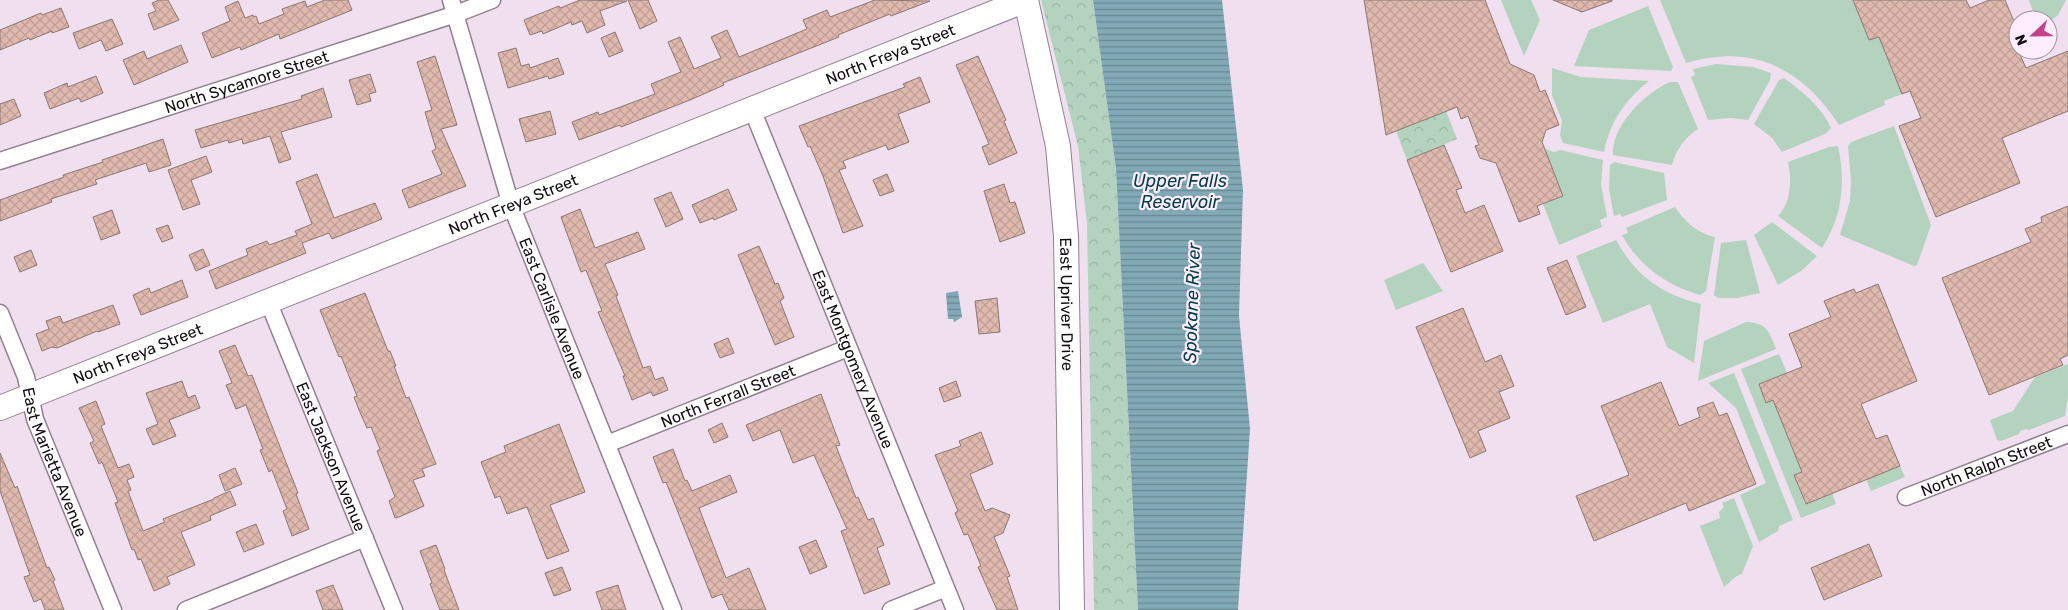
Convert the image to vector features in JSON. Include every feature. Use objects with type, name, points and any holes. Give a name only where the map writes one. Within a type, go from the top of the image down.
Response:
[{"type":"street","name":"North Sycamore Street","points":[[0,160],[454,7],[492,0]]},
{"type":"street","name":"North Freya Street","points":[[0,408],[1026,0]]},
{"type":"street","name":"East Upriver Drive","points":[[1026,0],[1058,146],[1066,236],[1072,610]]},
{"type":"street","name":"East Carlisle Avenue","points":[[454,7],[512,204],[673,610]]},
{"type":"street","name":"East Montgomery Avenue","points":[[752,109],[955,610]]},
{"type":"street","name":"East Jackson Avenue","points":[[268,301],[394,610]]},
{"type":"street","name":"East Marietta Avenue","points":[[0,313],[26,377],[35,419],[113,610]]},
{"type":"street","name":"North Ferrall Street","points":[[607,444],[848,348]]},
{"type":"street","name":"North Ralph Street","points":[[1906,497],[2068,434]]},
{"type":"street","points":[[186,610],[365,538]]},
{"type":"street","points":[[891,610],[946,588]]},
{"type":"green space","points":[[1041,0],[1093,0],[1116,169],[1138,610],[1094,610],[1087,223],[1078,146]]},
{"type":"green space","points":[[1501,0],[1531,0],[1540,20],[1524,56]]},
{"type":"green space","points":[[1660,0],[1853,0],[1869,40],[1892,31],[1884,50],[1902,94],[1884,101],[1885,105],[1839,125],[1825,105],[1809,88],[1792,75],[1773,65],[1754,59],[1733,56],[1686,63]]},
{"type":"green space","points":[[2029,0],[2066,0],[2058,15],[2058,10],[2032,10]]},
{"type":"green space","points":[[1648,6],[1673,67],[1671,71],[1574,66],[1589,30]]},
{"type":"green space","points":[[1716,64],[1753,67],[1771,73],[1770,80],[1748,120],[1731,118],[1708,120],[1691,77],[1695,75],[1693,69]]},
{"type":"green space","points":[[1552,68],[1581,77],[1649,81],[1640,88],[1620,112],[1610,131],[1604,152],[1563,143],[1560,135],[1562,121],[1552,95]]},
{"type":"green space","points":[[1784,78],[1817,106],[1831,128],[1825,134],[1782,152],[1772,138],[1754,124],[1779,80]]},
{"type":"green space","points":[[1670,82],[1678,82],[1698,129],[1681,145],[1672,165],[1613,155],[1618,133],[1632,111],[1651,94]]},
{"type":"green space","points":[[1446,111],[1457,139],[1407,160],[1396,131]]},
{"type":"green space","points":[[1894,126],[1931,225],[1917,265],[1914,266],[1840,235],[1850,201],[1851,181],[1848,146],[1851,142]]},
{"type":"green space","points":[[1838,146],[1842,186],[1838,212],[1829,236],[1822,248],[1778,216],[1788,198],[1790,176],[1788,162],[1829,147]]},
{"type":"green space","points":[[1544,148],[1554,152],[1560,150],[1603,160],[1601,184],[1607,217],[1600,220],[1602,227],[1559,245],[1543,204],[1563,196]]},
{"type":"green space","points":[[1614,162],[1664,173],[1667,200],[1622,217],[1620,214],[1614,216],[1609,189],[1610,165]]},
{"type":"green space","points":[[1675,207],[1692,226],[1703,233],[1715,237],[1706,291],[1700,295],[1676,286],[1655,273],[1637,256],[1622,235],[1628,233],[1626,228]]},
{"type":"green space","points":[[1772,222],[1817,256],[1801,271],[1778,285],[1754,235]]},
{"type":"green space","points":[[1616,240],[1632,264],[1651,282],[1674,295],[1701,304],[1694,363],[1667,347],[1650,304],[1603,323],[1576,256]]},
{"type":"green space","points":[[1746,240],[1760,293],[1737,298],[1718,298],[1714,295],[1721,243]]},
{"type":"green space","points":[[1423,263],[1443,291],[1396,310],[1384,280]]},
{"type":"green space","points":[[1746,322],[1759,324],[1767,329],[1776,349],[1698,381],[1704,341]]},
{"type":"green space","points":[[1779,354],[1787,373],[1759,384],[1766,403],[1773,400],[1802,472],[1794,475],[1805,504],[1832,493],[1836,504],[1801,518],[1741,369]]},
{"type":"green space","points":[[2068,364],[2068,397],[2065,416],[2029,430],[2020,431],[2019,434],[2001,441],[1997,440],[1990,420],[2013,411],[2035,377]]},
{"type":"green space","points":[[1734,373],[1793,520],[1779,526],[1778,531],[1759,542],[1740,495],[1766,483],[1736,408],[1708,383]]},
{"type":"green space","points":[[1900,466],[1905,477],[1871,491],[1866,479]]},
{"type":"green space","points":[[1734,498],[1753,546],[1742,574],[1735,577],[1724,587],[1700,526],[1720,518],[1719,512],[1724,507],[1722,503]]},
{"type":"water","name":"Upper Falls Reservoir","points":[[1093,0],[1222,0],[1243,190],[1239,316],[1250,429],[1238,610],[1138,610],[1116,169]]},
{"type":"water","points":[[958,291],[962,317],[954,322],[953,319],[948,319],[946,293]]},
{"type":"building","points":[[159,0],[168,0],[179,20],[154,30],[148,14],[156,11],[152,3]]},
{"type":"building","points":[[325,0],[348,0],[352,10],[280,39],[279,34],[241,50],[240,47],[212,58],[202,33],[230,21],[225,7],[238,1],[245,18],[253,15],[254,17],[256,16],[259,24],[284,14],[282,9],[305,1],[307,7]]},
{"type":"building","points":[[580,0],[627,1],[600,11],[605,25],[587,33],[582,21],[572,25],[571,22],[543,34],[542,31],[530,35],[524,20]]},
{"type":"building","points":[[628,0],[648,0],[657,21],[640,29]]},
{"type":"building","points":[[875,0],[930,1],[891,16],[890,14],[838,35],[839,37],[723,83],[724,85],[690,100],[621,127],[620,125],[579,140],[572,122],[598,112],[599,115],[655,94],[651,84],[681,72],[668,42],[680,37],[694,69],[721,58],[711,37],[727,30],[739,57],[807,29],[803,20],[827,10],[830,17]]},
{"type":"building","points":[[1364,0],[1485,0],[1510,64],[1534,75],[1540,92],[1545,90],[1559,125],[1546,130],[1542,142],[1563,196],[1537,206],[1540,214],[1519,222],[1496,163],[1480,158],[1475,146],[1479,145],[1468,116],[1461,119],[1457,107],[1386,135]]},
{"type":"building","points":[[1553,0],[1612,0],[1612,1],[1582,12]]},
{"type":"building","points":[[1853,0],[1966,0],[1970,8],[1989,0],[2005,0],[2009,10],[2008,60],[2022,60],[2026,68],[2046,60],[2058,60],[2058,55],[2068,51],[2068,111],[2002,138],[2020,183],[1936,217],[1899,126],[1921,118],[1910,91],[1902,94],[1879,37],[1869,40]]},
{"type":"building","points":[[61,8],[69,27],[52,33],[52,31],[30,40],[29,38],[0,50],[0,30],[41,13],[42,15]]},
{"type":"building","points":[[112,19],[123,44],[106,51],[101,40],[79,49],[73,33]]},
{"type":"building","points":[[615,32],[623,51],[609,57],[601,38]]},
{"type":"building","points":[[181,45],[188,62],[134,85],[123,60],[144,51],[147,59]]},
{"type":"building","points":[[516,48],[521,66],[529,64],[530,68],[558,58],[564,74],[549,79],[548,76],[508,88],[498,53]]},
{"type":"building","points":[[435,56],[457,125],[441,129],[466,186],[409,208],[402,190],[442,174],[432,151],[436,149],[425,112],[432,110],[417,62]]},
{"type":"building","points":[[978,56],[1006,120],[1004,121],[1017,153],[989,165],[982,147],[989,144],[956,65]]},
{"type":"building","points":[[370,74],[376,92],[369,94],[371,101],[357,105],[349,80]]},
{"type":"building","points":[[96,76],[103,93],[81,102],[79,98],[50,109],[44,93],[67,83],[68,87]]},
{"type":"building","points":[[920,77],[930,102],[898,114],[909,142],[888,150],[886,145],[843,161],[846,168],[839,170],[863,226],[843,233],[823,176],[799,126],[905,87],[903,84]]},
{"type":"building","points":[[323,88],[332,117],[281,132],[291,159],[279,163],[270,136],[243,144],[242,139],[229,143],[228,140],[201,148],[195,130],[302,99],[301,96]]},
{"type":"building","points":[[14,99],[21,116],[0,125],[0,104]]},
{"type":"building","points":[[550,111],[556,134],[526,142],[519,119]]},
{"type":"building","points":[[163,139],[171,165],[149,172],[146,163],[95,180],[97,184],[51,199],[52,202],[0,221],[0,200],[64,177],[63,175],[103,162],[102,160]]},
{"type":"building","points":[[1444,145],[1462,188],[1456,190],[1465,213],[1484,205],[1503,251],[1451,272],[1407,160]]},
{"type":"building","points":[[206,156],[212,172],[191,180],[200,204],[183,210],[168,170]]},
{"type":"building","points":[[317,174],[334,218],[375,203],[382,219],[332,239],[329,233],[302,243],[306,253],[216,289],[209,271],[248,255],[246,249],[267,241],[269,245],[297,235],[295,231],[312,224],[296,182]]},
{"type":"building","points":[[887,174],[894,191],[880,196],[873,180]]},
{"type":"building","points":[[1004,184],[1010,203],[1015,202],[1025,233],[1000,242],[984,191]]},
{"type":"building","points":[[728,189],[737,210],[714,220],[713,218],[700,223],[692,205]]},
{"type":"building","points":[[671,192],[683,219],[666,227],[654,199]]},
{"type":"building","points":[[2068,206],[2068,355],[2060,359],[2063,365],[1989,395],[1942,278],[2031,242],[2025,229],[2042,222],[2041,217]]},
{"type":"building","points":[[580,209],[595,248],[638,232],[645,249],[605,264],[618,295],[616,296],[643,368],[650,366],[655,380],[663,377],[668,390],[653,396],[651,392],[632,400],[623,376],[625,376],[598,312],[602,311],[586,270],[581,272],[561,217]]},
{"type":"building","points":[[112,210],[120,233],[101,240],[93,217]]},
{"type":"building","points":[[168,225],[173,238],[162,242],[156,229]]},
{"type":"building","points":[[759,246],[775,284],[778,283],[784,298],[780,301],[794,337],[775,345],[738,255]]},
{"type":"building","points":[[203,249],[210,265],[196,271],[189,255]]},
{"type":"building","points":[[31,250],[37,265],[20,272],[14,257]]},
{"type":"building","points":[[1567,260],[1586,307],[1566,315],[1547,268]]},
{"type":"building","points":[[182,280],[188,297],[141,315],[133,295],[149,288],[151,293]]},
{"type":"building","points":[[1878,284],[1917,381],[1861,404],[1876,439],[1887,435],[1900,466],[1806,504],[1794,475],[1802,472],[1773,400],[1766,403],[1759,384],[1802,367],[1789,334],[1831,317],[1824,301],[1854,289],[1856,293]]},
{"type":"building","points":[[365,293],[388,351],[390,351],[396,366],[394,366],[406,398],[409,397],[436,464],[422,469],[425,476],[413,480],[424,506],[395,518],[389,501],[395,497],[377,451],[380,449],[371,427],[367,428],[359,410],[354,397],[357,396],[320,310]]},
{"type":"building","points":[[997,298],[1000,332],[979,334],[975,301]]},
{"type":"building","points":[[113,305],[120,324],[97,331],[57,348],[52,347],[42,351],[36,334],[49,329],[46,321],[60,316],[63,323]]},
{"type":"building","points":[[1463,308],[1485,362],[1501,355],[1514,386],[1499,392],[1510,418],[1478,431],[1486,451],[1470,458],[1416,327]]},
{"type":"building","points":[[728,338],[734,353],[720,358],[714,344]]},
{"type":"building","points":[[235,345],[248,376],[252,375],[298,493],[296,494],[309,529],[292,536],[283,511],[287,509],[272,470],[269,472],[260,450],[263,449],[246,405],[236,409],[226,385],[232,383],[219,351]]},
{"type":"building","points":[[182,381],[188,398],[195,395],[200,408],[169,420],[176,436],[153,445],[146,429],[158,424],[146,393]]},
{"type":"building","points":[[956,381],[961,396],[944,402],[939,388]]},
{"type":"building","points":[[1661,382],[1679,426],[1700,417],[1697,408],[1713,402],[1719,416],[1727,413],[1756,484],[1689,511],[1686,503],[1594,541],[1576,496],[1629,475],[1601,406]]},
{"type":"building","points":[[821,394],[840,445],[836,446],[856,498],[858,497],[868,520],[873,518],[884,545],[877,548],[890,584],[864,594],[841,531],[847,529],[814,455],[793,463],[780,430],[753,441],[746,425]]},
{"type":"building","points":[[96,401],[105,424],[101,426],[118,468],[129,464],[134,477],[127,480],[131,490],[128,491],[143,531],[165,522],[163,519],[230,491],[236,505],[210,516],[211,520],[181,532],[195,565],[167,577],[170,584],[154,591],[141,559],[138,560],[134,549],[132,550],[115,503],[118,502],[102,462],[99,464],[90,443],[94,441],[79,408]]},
{"type":"building","points":[[722,423],[728,437],[714,443],[708,430]]},
{"type":"building","points":[[559,424],[585,492],[550,505],[569,551],[547,559],[527,507],[507,514],[500,496],[495,498],[481,462],[506,452],[504,446]]},
{"type":"building","points":[[981,432],[993,464],[970,474],[985,511],[992,508],[1010,515],[1003,533],[994,537],[1010,576],[1007,577],[1018,610],[997,610],[978,567],[981,566],[968,534],[964,535],[955,513],[958,511],[935,455],[961,446],[959,441]]},
{"type":"building","points":[[673,449],[685,481],[687,480],[692,491],[730,475],[737,492],[699,508],[726,578],[749,568],[766,610],[729,610],[722,594],[712,598],[666,482],[663,483],[653,457]]},
{"type":"building","points":[[0,453],[15,488],[17,486],[47,568],[49,567],[55,580],[53,581],[64,610],[45,610],[41,599],[34,602],[24,577],[30,575],[0,491]]},
{"type":"building","points":[[235,468],[242,484],[225,491],[219,475]]},
{"type":"building","points":[[256,524],[264,544],[244,552],[236,532]]},
{"type":"building","points":[[816,540],[827,567],[810,574],[799,547]]},
{"type":"building","points":[[1869,544],[1882,576],[1824,600],[1811,568]]},
{"type":"building","points":[[436,545],[459,610],[440,610],[430,584],[432,583],[420,551]]},
{"type":"building","points":[[562,567],[571,590],[554,596],[545,573]]},
{"type":"building","points":[[333,585],[343,610],[323,610],[316,591]]},
{"type":"building","points":[[618,585],[626,610],[602,610],[596,592]]},
{"type":"water label","name":"Spokane River","points":[[1192,303]]}]
